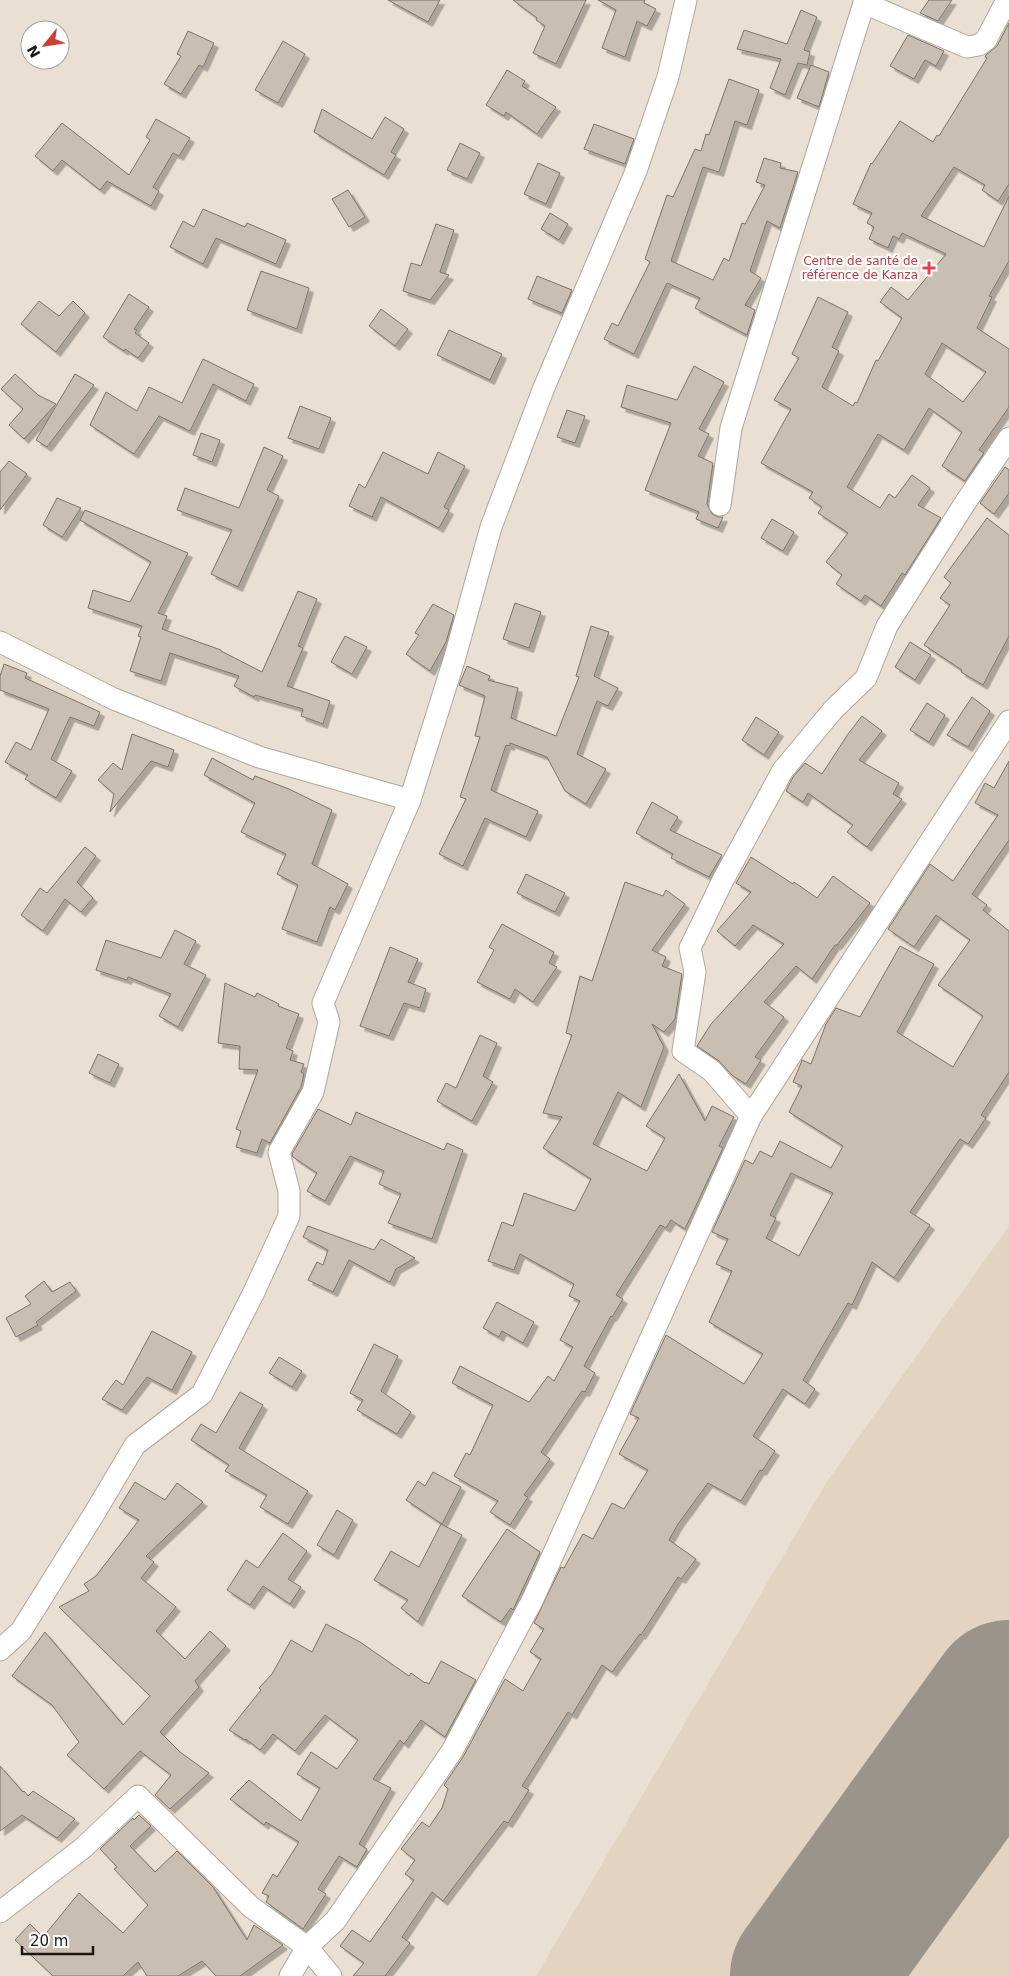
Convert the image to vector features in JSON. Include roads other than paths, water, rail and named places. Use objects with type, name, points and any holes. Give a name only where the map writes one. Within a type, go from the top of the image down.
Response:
[{"type":"street","points":[[0,1650],[20,1631],[94,1514],[134,1445],[202,1394],[253,1294],[289,1216],[289,1191],[279,1152],[313,1092],[328,1022],[323,1003],[410,800],[455,657],[491,527],[543,390],[636,171],[668,77],[686,0]]},
{"type":"street","points":[[720,505],[731,428],[864,1],[967,47],[979,45],[986,40],[1007,0]]},
{"type":"street","points":[[751,1116],[712,1071],[683,1052],[695,972],[690,948],[723,880],[783,770],[832,710],[866,678],[887,626],[965,503],[1009,438]]},
{"type":"street","points":[[0,642],[114,699],[259,757],[410,800]]},
{"type":"street","points":[[290,1976],[307,1947],[336,1921],[452,1751],[529,1607],[751,1116],[1009,722]]},
{"type":"street","points":[[0,1912],[83,1848],[138,1796],[251,1907],[307,1947],[331,1976]]},
{"type":"place","name":"Centre de santé de référence de Kanza","points":[[929,268]]}]
